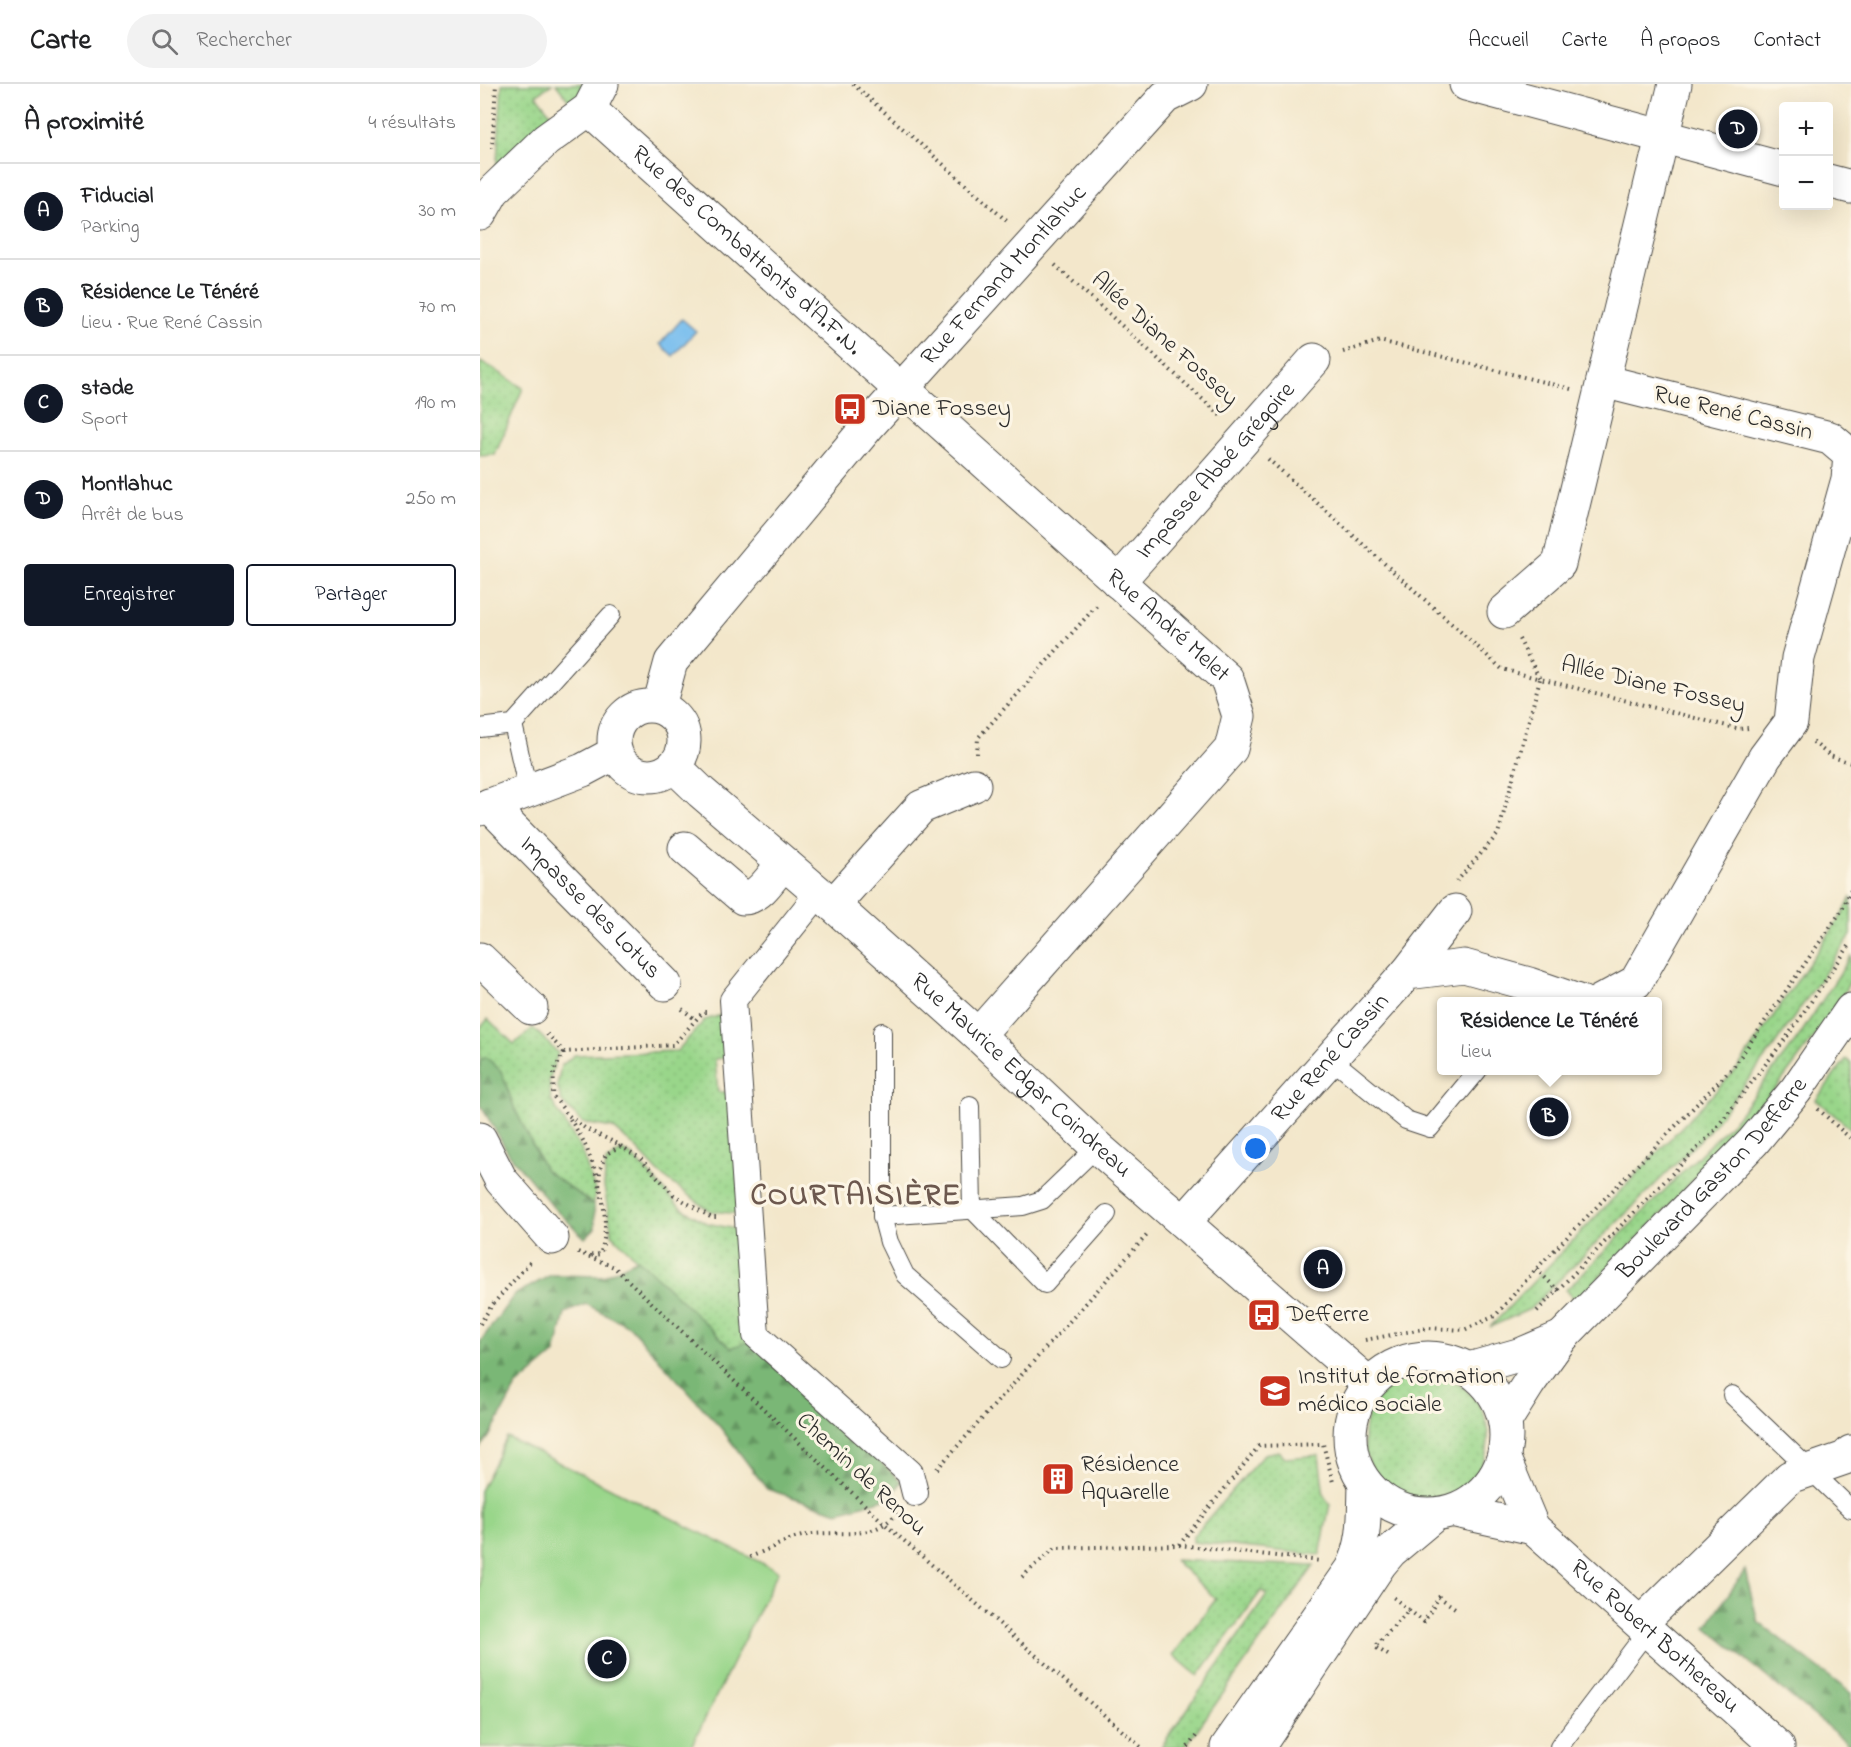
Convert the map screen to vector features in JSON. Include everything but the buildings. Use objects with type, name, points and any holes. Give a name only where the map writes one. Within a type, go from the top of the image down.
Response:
[{"type":"street","name":"Rue Fernand Montlahuc","points":[[659,706],[671,662],[869,425],[1166,97],[1191,84]]},
{"type":"street","points":[[1466,84],[1779,168]]},
{"type":"street","points":[[1504,612],[1559,564],[1675,84]]},
{"type":"street","points":[[486,203],[546,140],[596,96]]},
{"type":"street","name":"Rue des Combattants d'A.F.N.","points":[[596,96],[890,380],[903,389]]},
{"type":"street","points":[[1833,182],[1851,187]]},
{"type":"street","name":"Impasse Abbé Grégoire","points":[[1118,582],[1314,360]]},
{"type":"street","name":"Rue René Cassin","points":[[1603,381],[1830,438],[1850,455],[1848,479],[1798,658],[1791,722]]},
{"type":"street","name":"Rue André Melet","points":[[903,389],[1227,679],[1239,716],[1232,749],[978,1035]]},
{"type":"street","points":[[647,705],[659,706],[674,716],[683,732],[684,744],[681,755],[674,766],[653,776],[642,776],[621,764],[615,753],[614,731],[627,712],[647,705]]},
{"type":"street","points":[[1608,997],[1636,982],[1765,757],[1791,722]]},
{"type":"street","points":[[484,807],[583,770],[615,753]]},
{"type":"street","name":"Rue Maurice Edgar Coindreau","points":[[674,766],[978,1035],[1097,1147],[1369,1384]]},
{"type":"street","points":[[915,1493],[910,1473],[756,1335],[733,1000],[825,899],[921,807],[974,785]]},
{"type":"street","name":"Impasse des Lotus","points":[[484,807],[665,984]]},
{"type":"street","points":[[685,848],[743,898],[756,894],[783,863]]},
{"type":"street","name":"Rue René Cassin","points":[[1177,1216],[1330,1058],[1407,973],[1455,911]]},
{"type":"street","points":[[480,959],[531,1008]]},
{"type":"street","name":"Rue René Cassin","points":[[1407,973],[1464,966],[1525,993],[1550,997]]},
{"type":"street","name":"Boulevard Gaston Defferre","points":[[1505,1421],[1562,1337],[1746,1150],[1796,1090],[1851,1010]]},
{"type":"street","points":[[480,1139],[501,1180],[552,1238]]},
{"type":"street","name":"Boulevard Gaston Defferre","points":[[1469,1369],[1522,1354],[1562,1337]]},
{"type":"street","points":[[1227,1747],[1352,1569],[1359,1555],[1363,1537],[1350,1486],[1353,1460],[1349,1433],[1354,1407],[1369,1384],[1385,1370],[1405,1361],[1426,1357],[1448,1360],[1469,1369],[1491,1389],[1500,1404],[1505,1421],[1507,1440],[1504,1459],[1493,1481],[1476,1499],[1445,1513],[1391,1551],[1380,1564],[1258,1747]]},
{"type":"street","points":[[1644,1626],[1790,1477],[1845,1458],[1851,1452]]},
{"type":"street","name":"Rue Robert Bothereau","points":[[1504,1459],[1533,1528],[1778,1747]]},
{"type":"street","points":[[1350,1486],[1379,1498],[1395,1509],[1415,1514],[1445,1513]]},
{"type":"street","name":"Rue Robert Bothereau","points":[[1445,1513],[1533,1528]]},
{"type":"lane","points":[[480,728],[513,724],[611,615]]},
{"type":"lane","points":[[513,724],[528,791]]},
{"type":"lane","points":[[882,1032],[882,1216],[889,1242],[905,1275],[1001,1359]]},
{"type":"lane","points":[[1330,1058],[1406,1120],[1430,1128],[1475,1075]]},
{"type":"lane","points":[[970,1106],[972,1209],[1045,1284],[1107,1214]]},
{"type":"lane","points":[[882,1216],[1023,1206],[1042,1200],[1097,1147]]},
{"type":"lane","points":[[1732,1395],[1851,1509]]},
{"type":"lane","points":[[1559,1747],[1644,1626]]},
{"type":"path","points":[[486,203],[491,166],[496,84]]},
{"type":"path","name":"Allée Diane Fossey","points":[[853,84],[1502,669],[1739,729],[1791,722]]},
{"type":"path","points":[[1314,360],[1380,341],[1569,390],[1603,381]]},
{"type":"path","points":[[974,785],[978,738],[1118,582]]},
{"type":"path","name":"Allée Diane Fossey","points":[[1504,612],[1540,679]]},
{"type":"path","points":[[1455,911],[1457,879],[1498,834],[1540,679]]},
{"type":"path","points":[[1791,722],[1830,756],[1851,763]]},
{"type":"path","points":[[1464,1330],[1495,1316],[1536,1269],[1734,1066],[1842,910],[1851,890]]},
{"type":"path","points":[[1528,1316],[1538,1310],[1714,1131],[1789,1034],[1851,944]]},
{"type":"path","points":[[531,1008],[534,1022],[564,1052],[673,1045],[703,1012],[717,1012],[733,1000]]},
{"type":"path","points":[[564,1052],[554,1071],[553,1096],[568,1115],[588,1151],[599,1190],[605,1225],[600,1254],[587,1256]]},
{"type":"path","points":[[1796,1090],[1851,1139]]},
{"type":"path","points":[[568,1115],[586,1129],[640,1158],[674,1195],[712,1218],[748,1220]]},
{"type":"path","points":[[599,1190],[600,1169],[606,1154],[621,1146]]},
{"type":"path","points":[[750,1557],[806,1535],[851,1534],[886,1525],[1177,1216]]},
{"type":"path","points":[[480,1324],[492,1305],[552,1238]]},
{"type":"path","name":"Chemin de Renou","points":[[552,1238],[614,1267],[886,1525],[1141,1747]]},
{"type":"path","points":[[1359,1339],[1369,1340],[1428,1328],[1464,1330],[1473,1333]]},
{"type":"path","points":[[1179,1545],[1258,1446],[1323,1444],[1350,1486]]},
{"type":"path","points":[[1022,1577],[1055,1548],[1179,1545],[1324,1562]]},
{"type":"path","points":[[1409,1610],[1424,1622],[1439,1597],[1455,1608]]},
{"type":"green space","points":[[502,84],[552,84],[536,95],[555,119],[496,176]]},
{"type":"green space","points":[[556,84],[591,84],[572,105]]},
{"type":"green space","points":[[480,362],[523,388],[495,455],[480,456]]},
{"type":"green space","points":[[1851,897],[1851,935],[1772,1049],[1708,1132],[1530,1309],[1490,1327],[1737,1069],[1844,912]]},
{"type":"green space","points":[[1851,956],[1851,980],[1828,1019],[1768,1099],[1659,1217],[1576,1301],[1566,1290],[1736,1118],[1798,1038]]},
{"type":"green space","points":[[728,1013],[733,1057],[715,1059],[718,1092],[735,1092],[740,1214],[710,1211],[660,1174],[634,1146],[613,1128],[583,1123],[562,1102],[557,1085],[561,1066],[574,1055],[677,1051],[705,1020]]},
{"type":"green space","points":[[488,1019],[514,1044],[533,1028],[558,1053],[549,1081],[551,1100],[581,1149],[595,1190],[594,1205],[545,1170],[480,1063],[480,1028]]},
{"type":"green space","points":[[486,1057],[501,1071],[514,1107],[545,1170],[594,1205],[595,1228],[585,1238],[553,1207],[509,1154],[480,1104],[480,1061]]},
{"type":"green space","points":[[1846,1059],[1851,1063],[1851,1129],[1816,1100]]},
{"type":"green space","points":[[621,1151],[631,1155],[680,1207],[706,1223],[741,1230],[749,1341],[731,1349],[612,1235],[604,1186],[606,1162]]},
{"type":"green space","points":[[638,1259],[731,1348],[749,1341],[902,1482],[891,1497],[838,1512],[767,1489],[720,1427],[629,1326],[586,1304],[565,1313],[555,1354],[516,1387],[489,1437],[480,1448],[480,1342],[514,1295],[551,1275],[604,1276]]},
{"type":"green space","points":[[1426,1375],[1450,1380],[1461,1385],[1470,1393],[1478,1402],[1483,1413],[1488,1437],[1483,1461],[1478,1472],[1470,1481],[1461,1489],[1450,1494],[1426,1499],[1402,1494],[1391,1489],[1382,1481],[1374,1472],[1369,1461],[1364,1437],[1369,1413],[1374,1402],[1382,1393],[1391,1385],[1402,1380]]},
{"type":"green space","points":[[507,1437],[778,1571],[691,1747],[480,1747],[480,1491]]},
{"type":"green space","points":[[1279,1451],[1286,1458],[1319,1455],[1324,1496],[1330,1504],[1320,1555],[1193,1542],[1193,1536],[1264,1454]]},
{"type":"green space","points":[[1174,1560],[1314,1566],[1185,1747],[1161,1747],[1267,1595],[1262,1590],[1198,1676],[1173,1655],[1216,1599]]},
{"type":"green space","points":[[1745,1570],[1758,1622],[1851,1693],[1851,1746],[1706,1627]]},
{"type":"water","points":[[682,319],[696,331],[673,356],[660,344]]},
{"type":"place","name":"Montlahuc","points":[[1738,129]]},
{"type":"place","name":"Diane Fossey","points":[[850,409]]},
{"type":"place","name":"Résidence Le Ténéré","points":[[1549,1117]]},
{"type":"place","name":"Fiducial","points":[[1323,1269]]},
{"type":"place","name":"Defferre","points":[[1264,1315]]},
{"type":"place","name":"Institut de formation médico sociale","points":[[1275,1391]]},
{"type":"place","name":"Résidence Aquarelle","points":[[1058,1479]]},
{"type":"place","name":"stade","points":[[607,1659]]},
{"type":"district","name":"COURTAISIÈRE","points":[[856,1197]]}]
